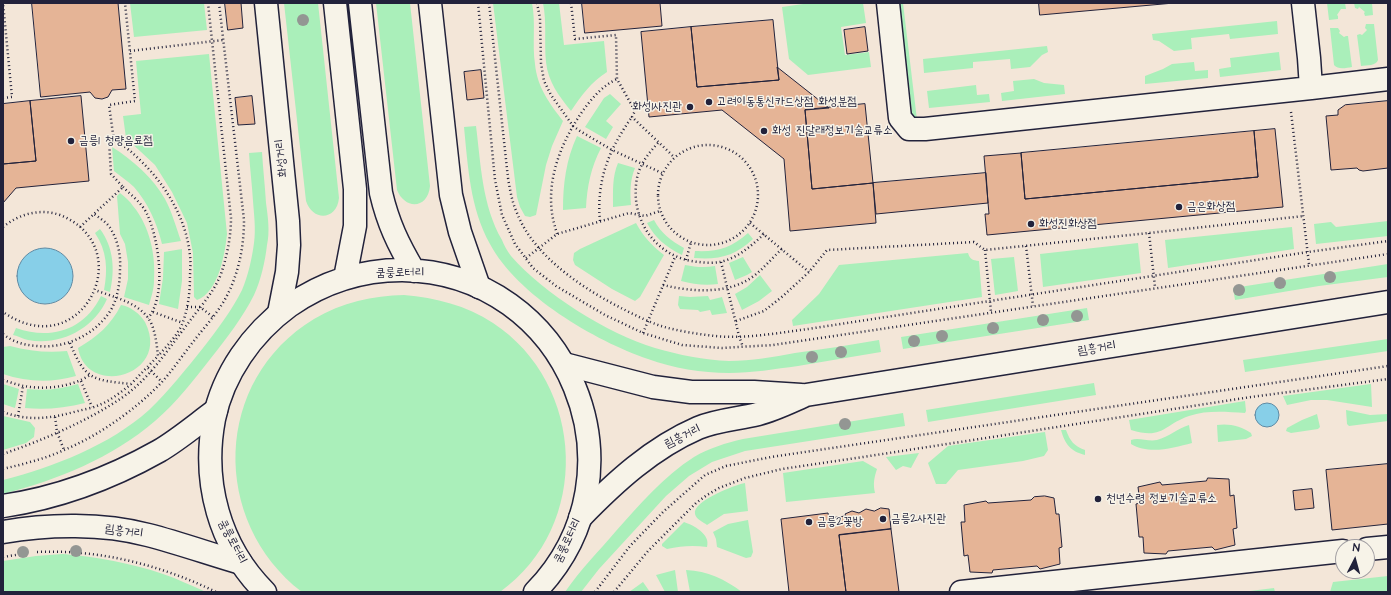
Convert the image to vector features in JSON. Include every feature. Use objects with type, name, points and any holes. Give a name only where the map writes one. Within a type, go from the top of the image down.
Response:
[{"type":"main road","name":"화성거리","points":[[266,3],[288,222],[289,245],[287,272],[280,313]]},
{"type":"main road","points":[[335,3],[355,189],[355,226],[345,278]]},
{"type":"main road","points":[[360,3],[381,193],[385,211],[392,230],[414,271]]},
{"type":"main road","points":[[430,3],[451,195],[460,232],[480,288]]},
{"type":"main road","points":[[888,3],[900,118],[908,129],[925,129],[1388,79]]},
{"type":"main road","points":[[1303,3],[1311,88]]},
{"type":"main road","name":"쿰룽로터리","points":[[265,592],[241,563],[228,540],[218,516],[212,490],[210,463],[211,436],[216,410],[234,366],[262,329],[300,298],[345,278],[383,271],[414,271],[458,279],[500,298],[530,322],[551,345],[564,364],[574,384],[582,406],[589,443],[589,473],[586,496],[573,538],[551,574],[535,592]]},
{"type":"main road","name":"림흥거리","points":[[580,518],[634,467],[660,448],[700,428],[759,414],[806,396],[1388,302]]},
{"type":"main road","name":"림흥거리","points":[[564,364],[652,387],[691,392],[754,392],[806,396]]},
{"type":"main road","points":[[3,506],[34,500],[67,491],[112,474],[160,451],[216,410]]},
{"type":"main road","name":"림흥거리","points":[[3,532],[42,527],[114,529],[147,535],[241,563]]},
{"type":"main road","points":[[1375,548],[1388,546]]},
{"type":"main road","points":[[961,592],[1335,552]]},
{"type":"path","points":[[3,3],[12,97],[3,98]]},
{"type":"path","points":[[114,141],[109,104],[135,101],[126,3]]},
{"type":"path","points":[[3,454],[28,446],[102,410],[124,396],[150,371],[200,307],[220,275],[228,248],[231,218],[208,3]]},
{"type":"path","points":[[3,469],[64,450],[98,432],[144,400],[162,382],[213,317],[224,302],[231,287],[240,260],[244,239],[244,220],[219,3]]},
{"type":"path","points":[[478,3],[495,180],[502,215],[515,244],[533,268],[556,286],[605,315],[643,333],[682,345],[722,348],[773,345],[1309,264],[1388,254]]},
{"type":"path","points":[[489,3],[508,178],[512,201],[525,229],[531,239],[558,267],[586,288],[613,304],[647,321],[662,326],[716,336],[764,335],[1153,275],[1388,241]]},
{"type":"path","points":[[538,3],[540,18],[541,63],[544,81],[551,95],[573,126],[580,132],[612,150],[662,173]]},
{"type":"path","points":[[571,3],[575,39],[616,35],[617,79],[635,111],[622,131],[605,166],[600,186],[598,206],[600,221]]},
{"type":"path","points":[[130,51],[223,40]]},
{"type":"path","points":[[557,234],[552,213],[552,193],[558,158],[573,126],[599,91],[607,84],[617,79]]},
{"type":"path","points":[[1289,90],[1309,264]]},
{"type":"path","points":[[632,117],[674,157]]},
{"type":"path","points":[[3,412],[18,416],[38,418],[55,417],[100,405],[122,391],[148,368],[169,344],[183,323],[190,285],[190,257],[184,227],[169,196],[152,173],[124,145],[114,141],[109,141],[111,174],[136,199],[146,213],[154,234],[159,257],[159,280],[155,307],[148,318]]},
{"type":"path","points":[[658,143],[645,158],[642,164],[637,178],[635,192],[638,215],[646,231],[656,243],[675,257],[708,263],[720,262],[735,256],[746,250],[764,234]]},
{"type":"path","points":[[712,144],[726,147],[738,154],[748,163],[755,175],[758,188],[758,202],[754,215],[747,227],[737,236],[725,242],[711,245],[691,242],[673,231],[664,220],[660,211],[657,194],[659,180],[662,173],[674,157],[685,149],[698,145],[712,144]]},
{"type":"path","points":[[80,227],[123,187]]},
{"type":"path","points":[[526,258],[557,234],[629,213],[644,216],[660,211]]},
{"type":"path","points":[[3,226],[15,218],[28,213],[42,212],[62,216],[80,227],[90,237],[96,250],[99,263],[99,277],[89,303],[68,321],[41,327],[27,325],[14,320],[3,312]]},
{"type":"path","points":[[3,334],[10,340],[27,345],[45,347],[70,342],[88,334],[101,322],[112,308],[116,298],[120,277],[121,262],[118,246],[112,231],[94,214]]},
{"type":"path","points":[[736,321],[764,311],[809,272],[827,250],[974,242],[986,250],[1149,234],[1304,216]]},
{"type":"path","points":[[750,223],[809,272]]},
{"type":"path","points":[[1149,234],[1155,287]]},
{"type":"path","points":[[686,260],[691,242]]},
{"type":"path","points":[[1026,246],[1033,306]]},
{"type":"path","points":[[663,285],[690,290],[727,288],[748,280],[782,249]]},
{"type":"path","points":[[986,250],[991,312]]},
{"type":"path","points":[[643,333],[675,257]]},
{"type":"path","points":[[720,262],[743,347]]},
{"type":"path","points":[[95,290],[138,308],[148,318],[153,328],[158,356]]},
{"type":"path","points":[[187,307],[200,307],[213,317]]},
{"type":"path","points":[[153,312],[183,323]]},
{"type":"path","points":[[70,342],[81,366],[90,375],[102,381],[130,384]]},
{"type":"path","points":[[594,592],[630,546],[663,512],[705,475],[726,466],[771,457],[1388,366]]},
{"type":"path","points":[[148,368],[162,382]]},
{"type":"path","points":[[3,380],[23,386],[41,388],[66,385],[81,381],[90,375]]},
{"type":"path","points":[[614,592],[648,551],[696,504],[719,488],[745,478],[782,469],[1243,398],[1388,378]]},
{"type":"path","points":[[81,381],[92,407]]},
{"type":"path","points":[[18,416],[23,386]]},
{"type":"path","points":[[55,417],[57,432],[64,450]]},
{"type":"path","points":[[33,552],[61,551],[86,553],[127,560],[164,570],[216,592]]},
{"type":"path","points":[[3,557],[25,553]]},
{"type":"green space","points":[[130,3],[204,3],[207,30],[134,37]]},
{"type":"green space","points":[[284,3],[318,3],[339,198],[334,211],[324,216],[319,215],[309,208],[306,201]]},
{"type":"green space","points":[[376,3],[410,3],[430,186],[428,194],[421,203],[410,204],[401,197],[397,190]]},
{"type":"green space","points":[[493,3],[532,3],[534,18],[534,56],[538,80],[545,95],[563,121],[552,146],[546,165],[536,215],[530,217],[525,216],[517,197]]},
{"type":"green space","points":[[543,3],[559,3],[564,45],[604,41],[607,72],[591,85],[571,111],[555,88],[547,69]]},
{"type":"green space","points":[[810,3],[863,3],[866,23],[841,27],[845,55],[869,52],[871,67],[808,75],[789,59],[782,7]]},
{"type":"green space","points":[[899,3],[903,3],[917,120],[913,120]]},
{"type":"green space","points":[[1327,3],[1345,3],[1346,9],[1341,9],[1337,15],[1338,19],[1329,20]]},
{"type":"green space","points":[[1354,3],[1372,3],[1373,15],[1365,16],[1365,12],[1359,7],[1358,9],[1355,8]]},
{"type":"green space","points":[[1277,21],[1278,34],[1230,39],[1229,34],[1191,38],[1192,49],[1174,51],[1159,41],[1153,40],[1152,34]]},
{"type":"green space","points":[[1366,24],[1374,24],[1378,60],[1373,64],[1361,66],[1357,35],[1362,35],[1367,30],[1365,28]]},
{"type":"green space","points":[[1330,28],[1338,28],[1340,31],[1339,33],[1344,37],[1348,36],[1352,67],[1340,68],[1334,65]]},
{"type":"green space","points":[[1047,46],[1048,52],[1042,55],[1030,67],[1011,69],[1010,59],[973,62],[973,68],[924,73],[923,59]]},
{"type":"green space","points":[[1279,52],[1281,70],[1220,77],[1219,69],[1231,67],[1230,58]]},
{"type":"green space","points":[[209,54],[227,234],[225,251],[216,281],[205,296],[197,300],[194,297],[193,253],[187,223],[172,192],[155,165],[126,138],[123,116],[141,114],[136,61]]},
{"type":"green space","points":[[1194,62],[1195,71],[1208,70],[1208,78],[1145,84],[1145,76],[1172,64]]},
{"type":"green space","points":[[1034,79],[1044,83],[1064,85],[1065,94],[1002,101],[1001,93],[1014,91],[1013,81]]},
{"type":"green space","points":[[976,85],[977,95],[989,94],[990,102],[929,108],[927,91]]},
{"type":"green space","points":[[610,94],[621,104],[606,121],[613,127],[606,139],[585,127],[604,98]]},
{"type":"green space","points":[[476,126],[486,199],[495,227],[507,250],[524,270],[540,284],[577,311],[637,342],[682,355],[710,360],[754,360],[879,340],[881,352],[764,371],[719,373],[698,371],[658,362],[605,341],[559,314],[538,298],[502,263],[490,244],[478,216],[469,172],[464,127]]},
{"type":"green space","points":[[577,136],[601,148],[590,177],[586,208],[563,210],[566,172],[570,154]]},
{"type":"green space","points":[[112,147],[142,170],[155,184],[170,209],[181,241],[162,244],[155,221],[144,200],[134,187],[114,171]]},
{"type":"green space","points":[[262,152],[269,230],[264,264],[259,283],[250,303],[223,343],[191,383],[163,414],[121,446],[102,457],[63,475],[3,494],[3,480],[42,468],[80,453],[117,434],[134,423],[149,410],[184,372],[214,334],[242,290],[248,273],[255,232],[249,153]]},
{"type":"green space","points":[[618,163],[635,168],[632,177],[630,195],[631,205],[613,207],[614,179]]},
{"type":"green space","points":[[120,193],[130,202],[139,214],[151,242],[154,262],[154,287],[149,305],[124,297],[128,279],[128,262],[125,244],[120,234],[117,196]]},
{"type":"green space","points":[[654,220],[667,236],[684,248],[682,255],[671,249],[657,238],[647,223]]},
{"type":"green space","points":[[1388,221],[1388,236],[1316,244],[1314,224],[1331,222],[1336,227]]},
{"type":"green space","points":[[636,223],[648,240],[664,255],[640,297],[635,301],[612,289],[575,265],[573,260],[574,253],[580,249]]},
{"type":"green space","points":[[1292,227],[1294,249],[1168,268],[1165,240]]},
{"type":"green space","points":[[100,229],[105,236],[111,251],[113,276],[110,292],[104,290],[106,260],[102,247],[95,233]]},
{"type":"green space","points":[[748,233],[753,239],[733,253],[719,257],[694,258],[695,251],[711,251],[730,246]]},
{"type":"green space","points":[[1138,243],[1141,273],[1043,287],[1040,254]]},
{"type":"green space","points":[[182,249],[182,281],[178,309],[159,304],[163,278],[164,252]]},
{"type":"green space","points":[[968,253],[972,259],[979,261],[982,297],[793,326],[792,320],[819,294],[839,265]]},
{"type":"green space","points":[[743,257],[752,272],[735,280],[729,263]]},
{"type":"green space","points":[[1014,257],[1018,291],[995,295],[991,259]]},
{"type":"green space","points":[[1388,264],[1388,277],[1319,286],[1235,300],[1233,288]]},
{"type":"green space","points":[[685,265],[700,267],[715,266],[718,284],[708,285],[681,281]]},
{"type":"green space","points":[[760,275],[772,291],[759,301],[742,310],[735,294],[747,287]]},
{"type":"green space","points":[[404,295],[450,303],[472,311],[493,323],[524,349],[546,381],[560,418],[566,456],[563,494],[551,531],[530,564],[500,592],[302,592],[272,562],[251,528],[239,491],[236,452],[242,413],[257,377],[281,345],[314,319],[336,308],[358,301]]},
{"type":"green space","points":[[101,296],[107,299],[94,319],[85,327],[64,338],[40,341],[28,340],[13,335],[16,328],[29,332],[41,333],[65,330],[76,325],[85,317],[94,308]]},
{"type":"green space","points":[[679,296],[708,296],[710,300],[722,297],[727,313],[712,315],[710,310],[700,312],[698,310],[680,309],[678,305]]},
{"type":"green space","points":[[121,305],[134,311],[145,322],[150,340],[147,356],[138,367],[125,374],[110,376],[96,373],[85,364],[78,348],[103,330],[113,319]]},
{"type":"green space","points":[[1087,308],[1089,320],[903,349],[901,337]]},
{"type":"green space","points":[[1388,339],[1388,351],[1245,372],[1243,360]]},
{"type":"green space","points":[[10,346],[38,351],[67,351],[76,376],[57,380],[39,381],[21,379],[3,374],[3,347]]},
{"type":"green space","points":[[1094,383],[1096,395],[928,422],[926,410]]},
{"type":"green space","points":[[3,384],[19,389],[15,408],[3,404]]},
{"type":"green space","points":[[78,384],[85,403],[55,408],[25,408],[27,389],[53,389]]},
{"type":"green space","points":[[1371,384],[1372,407],[1327,400],[1311,400],[1287,405],[1283,396]]},
{"type":"green space","points":[[1245,401],[1245,413],[1217,412],[1196,414],[1180,420],[1157,432],[1142,433],[1131,430],[1129,420]]},
{"type":"green space","points":[[1346,410],[1370,415],[1388,414],[1388,421],[1349,426],[1347,424]]},
{"type":"green space","points":[[903,413],[905,426],[745,451],[712,462],[689,476],[666,496],[599,569],[581,592],[565,592],[577,576],[652,491],[672,473],[694,457],[718,446],[743,439]]},
{"type":"green space","points":[[1317,414],[1320,427],[1318,429],[1291,433],[1286,431],[1287,428]]},
{"type":"green space","points":[[3,416],[30,422],[35,428],[34,437],[26,443],[3,450]]},
{"type":"green space","points":[[1226,424],[1239,427],[1251,433],[1252,436],[1246,439],[1218,442],[1217,425]]},
{"type":"green space","points":[[1189,425],[1192,443],[1161,450],[1145,449],[1131,444],[1131,440],[1134,439],[1161,439]]},
{"type":"green space","points":[[1061,430],[1066,430],[1073,443],[1085,450],[1085,455],[1075,451],[1066,443]]},
{"type":"green space","points":[[1045,432],[1048,450],[1044,456],[1023,461],[958,470],[946,484],[936,484],[928,463],[948,446]]},
{"type":"green space","points":[[919,453],[911,468],[903,466],[896,470],[886,457]]},
{"type":"green space","points":[[863,461],[877,469],[874,481],[875,493],[786,502],[783,473]]},
{"type":"green space","points":[[745,483],[748,511],[724,514],[707,525],[695,514],[696,509],[700,504],[715,494]]},
{"type":"green space","points":[[748,520],[753,552],[751,557],[746,558],[717,547],[713,532],[728,524]]},
{"type":"green space","points":[[684,522],[692,525],[704,534],[708,542],[707,547],[687,546],[667,549],[662,546],[662,544]]},
{"type":"green space","points":[[63,554],[101,559],[151,570],[180,580],[206,592],[3,592],[3,561]]},
{"type":"green space","points":[[675,570],[678,592],[665,592],[656,575]]},
{"type":"green space","points":[[686,570],[716,576],[742,592],[690,592]]},
{"type":"green space","points":[[1388,576],[1388,592],[1330,592],[1333,582],[1375,579],[1375,577]]},
{"type":"green space","points":[[643,582],[650,592],[629,592]]},
{"type":"green space","points":[[1274,588],[1275,592],[1242,592]]},
{"type":"water","points":[[39,248],[51,248],[65,256],[73,270],[71,287],[65,296],[51,304],[39,304],[29,299],[22,292],[17,282],[17,270],[22,260],[29,253]]},
{"type":"water","points":[[1267,403],[1272,404],[1278,410],[1278,420],[1272,426],[1267,427],[1262,426],[1256,420],[1255,415],[1256,410],[1262,404]]},
{"type":"building","points":[[32,3],[118,3],[126,89],[112,90],[108,97],[102,99],[95,98],[90,92],[41,97]]},
{"type":"building","points":[[225,3],[241,3],[243,28],[228,30]]},
{"type":"building","points":[[582,3],[660,3],[662,26],[585,33]]},
{"type":"building","points":[[1039,3],[1174,3],[1040,15]]},
{"type":"building","points":[[773,20],[779,80],[697,87],[691,27]]},
{"type":"building","points":[[691,27],[697,87],[779,80],[777,67],[829,108],[805,110],[812,189],[873,183],[876,223],[790,231],[784,159],[722,110],[649,117],[641,32]]},
{"type":"building","points":[[865,27],[868,51],[847,54],[844,30]]},
{"type":"building","points":[[481,70],[484,98],[467,100],[464,72]]},
{"type":"building","points":[[81,96],[89,181],[16,188],[3,203],[3,164],[36,161],[30,101]]},
{"type":"building","points":[[252,96],[255,124],[238,125],[235,98]]},
{"type":"building","points":[[30,101],[36,161],[3,164],[3,104]]},
{"type":"building","points":[[1388,101],[1388,168],[1363,171],[1357,168],[1331,170],[1326,116],[1338,115],[1338,110],[1345,105]]},
{"type":"building","points":[[865,104],[873,183],[812,189],[805,110]]},
{"type":"building","points":[[1275,129],[1283,207],[987,235],[985,214],[989,214],[984,156],[1021,153],[1025,199],[1258,177],[1254,131]]},
{"type":"building","points":[[1254,131],[1258,177],[1025,199],[1021,153]]},
{"type":"building","points":[[986,173],[988,203],[876,214],[873,183]]},
{"type":"building","points":[[1388,464],[1388,524],[1332,530],[1326,470]]},
{"type":"building","points":[[1208,478],[1229,479],[1230,496],[1234,495],[1237,528],[1233,529],[1235,545],[1215,550],[1212,547],[1168,551],[1166,554],[1144,553],[1143,537],[1139,537],[1136,504],[1140,503],[1138,487],[1160,482],[1162,485],[1206,481]]},
{"type":"building","points":[[1312,489],[1314,508],[1295,510],[1293,491]]},
{"type":"building","points":[[1045,496],[1054,498],[1056,514],[1059,514],[1062,547],[1059,548],[1060,564],[1040,569],[1037,566],[993,570],[992,573],[970,572],[968,555],[964,556],[961,522],[965,522],[964,505],[986,501],[988,503],[1031,500],[1034,497]]},
{"type":"building","points":[[881,508],[889,509],[891,529],[839,535],[846,592],[789,592],[781,519],[828,513],[829,518],[846,516],[845,514],[852,511],[859,513],[866,509],[874,511]]},
{"type":"building","points":[[891,529],[899,592],[846,592],[839,535]]},
{"type":"place","name":"고려이동통신카드상점 화성분점","points":[[709,102]]},
{"type":"place","name":"화성1사진관","points":[[690,107]]},
{"type":"place","name":"화성 진달래정보기술교류소","points":[[764,131]]},
{"type":"place","name":"금릉1 청량음료점","points":[[71,141]]},
{"type":"place","name":"금은화상점","points":[[1179,207]]},
{"type":"place","name":"화성진화상점","points":[[1031,224]]},
{"type":"place","name":"천년수령 정보기술교류소","points":[[1098,499]]},
{"type":"place","name":"금릉2사진관","points":[[883,519]]},
{"type":"place","name":"금릉2꽃방","points":[[809,522]]}]
